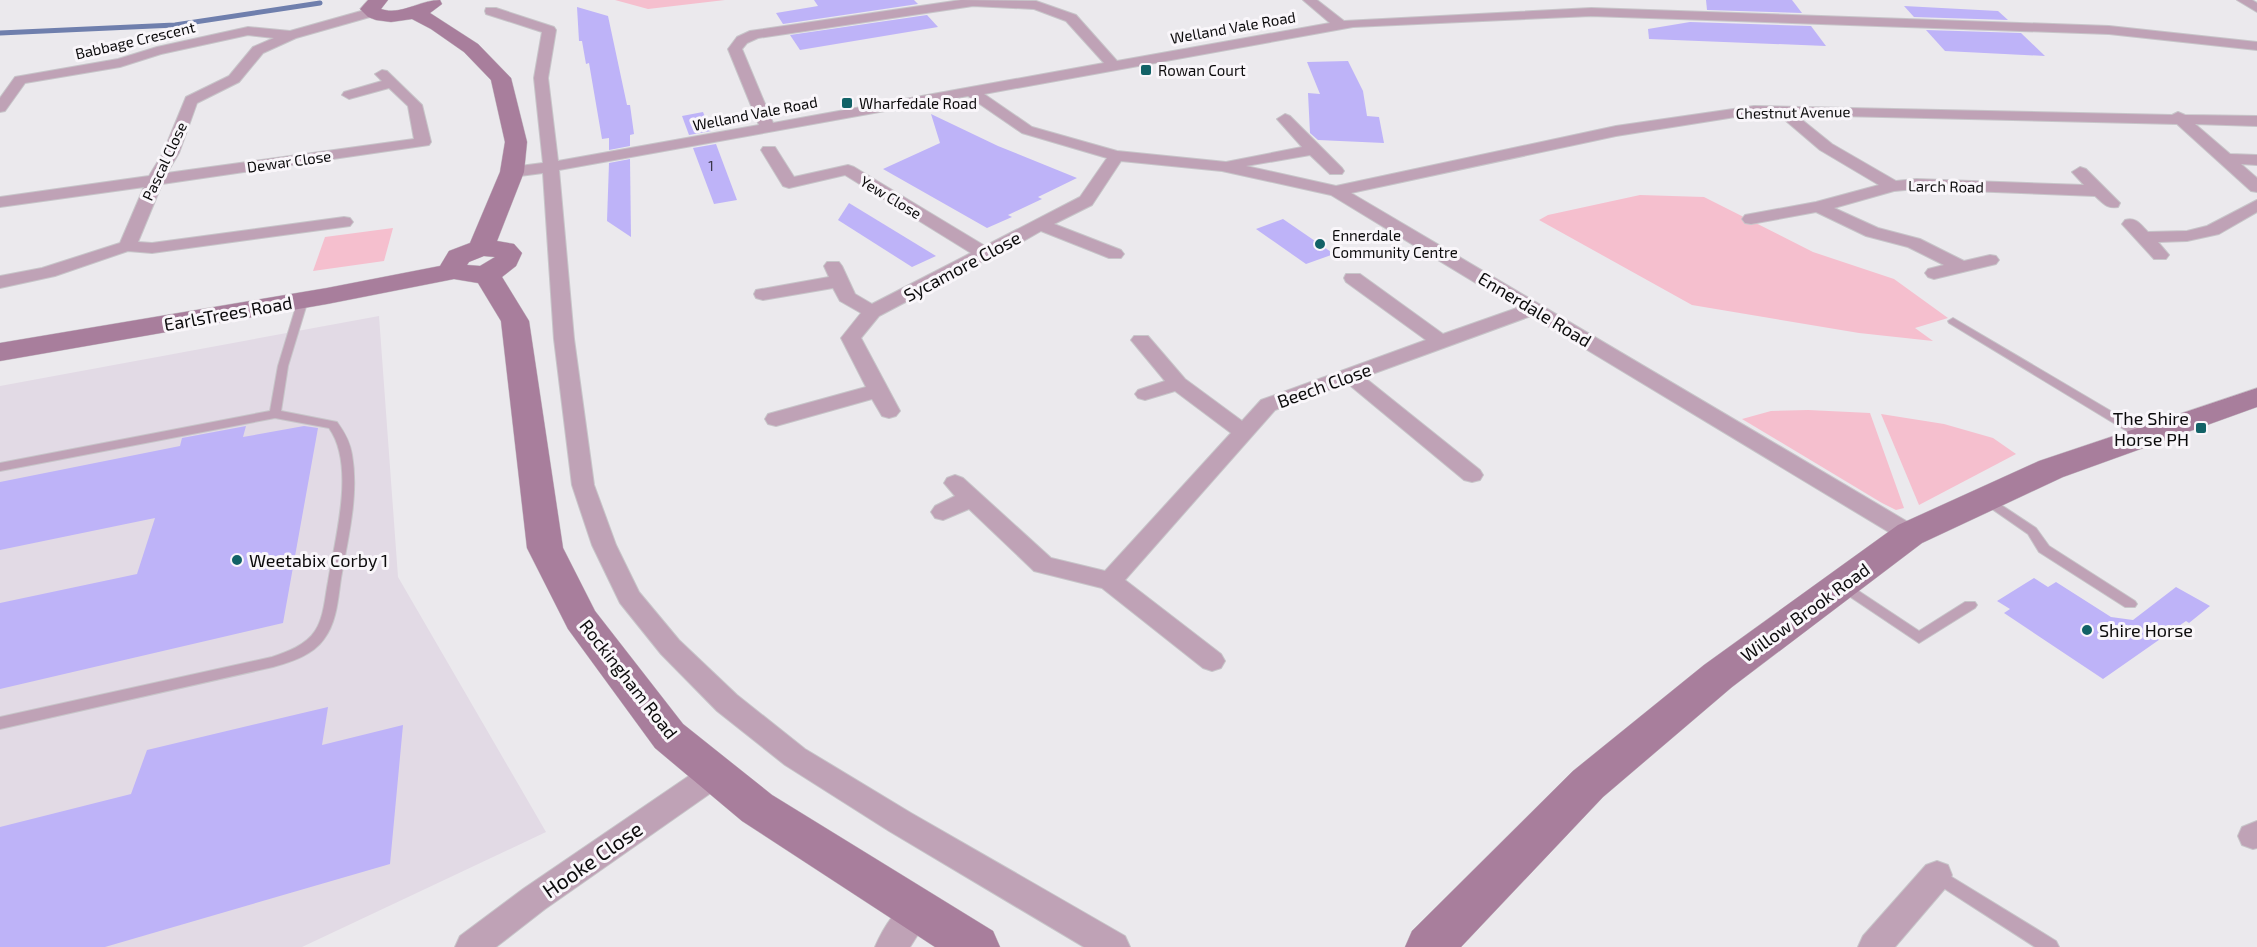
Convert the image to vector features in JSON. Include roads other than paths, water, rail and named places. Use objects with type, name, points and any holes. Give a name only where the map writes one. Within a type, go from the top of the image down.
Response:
[{"type":"street","points":[[375,6],[390,15],[413,12],[432,5],[436,0]]},
{"type":"street","points":[[1309,0],[1341,25]]},
{"type":"street","points":[[2243,0],[2257,8]]},
{"type":"street","points":[[767,127],[735,49],[742,40],[755,34],[973,2],[1036,5],[1071,18],[1113,65]]},
{"type":"street","name":"Pascal Close","points":[[127,246],[155,180],[171,153],[191,100],[234,79],[258,50],[291,35],[375,6]]},
{"type":"street","points":[[490,11],[549,30],[541,78],[551,167],[564,339],[583,485],[604,545],[629,597],[670,647],[727,703],[795,757],[900,822],[1114,947]]},
{"type":"street","points":[[413,12],[438,25],[471,48],[501,78],[516,142],[512,172],[474,264]]},
{"type":"street","name":"Welland Vale Road","points":[[512,172],[551,167],[1341,25],[1560,12],[1797,14],[2109,30],[2257,46]]},
{"type":"street","name":"Babbage Crescent","points":[[0,108],[20,80],[120,63],[157,51],[248,31],[291,35]]},
{"type":"street","name":"Dewar Close","points":[[0,202],[155,180],[423,148],[415,105],[387,79],[349,95]]},
{"type":"street","name":"Ennerdale Road","points":[[970,91],[1027,130],[1116,156],[1222,166],[1336,191],[1910,534]]},
{"type":"street","name":"Chestnut Avenue","points":[[1336,191],[1616,131],[1734,112],[1781,109],[2178,117],[2257,121]]},
{"type":"street","name":"Larch Road","points":[[1781,109],[1826,147],[1893,186],[1916,184],[2106,197],[2080,172]]},
{"type":"street","points":[[2178,117],[2257,187]]},
{"type":"street","points":[[1284,119],[1336,171]]},
{"type":"street","points":[[769,150],[789,183],[795,202]]},
{"type":"street","points":[[1222,166],[1314,150]]},
{"type":"street","name":"Sycamore Close","points":[[889,411],[850,338],[872,312],[986,255],[1086,201],[1116,156]]},
{"type":"street","points":[[2224,159],[2257,160]]},
{"type":"street","name":"Yew Close","points":[[789,183],[848,170],[986,255]]},
{"type":"street","points":[[1751,219],[1818,207],[1893,186]]},
{"type":"street","points":[[2160,255],[2137,231],[2187,236],[2213,230],[2257,205]]},
{"type":"street","points":[[1818,207],[1872,232],[1914,243],[1962,267]]},
{"type":"street","points":[[0,282],[43,273],[127,246],[152,248],[344,222]]},
{"type":"street","points":[[1040,225],[1115,254]]},
{"type":"street","points":[[1934,273],[1990,260]]},
{"type":"street","name":"EarlsTrees Road","points":[[0,352],[303,300],[474,264]]},
{"type":"street","name":"Rockingham Road","points":[[474,264],[515,321],[544,548],[581,619],[669,736],[757,808],[976,947]]},
{"type":"street","points":[[763,294],[836,274],[847,297],[872,312]]},
{"type":"street","points":[[1353,278],[1441,342]]},
{"type":"street","name":"Beech Close","points":[[1110,581],[1268,405],[1534,309]]},
{"type":"street","points":[[1141,340],[1178,383],[1243,432]]},
{"type":"street","points":[[1350,376],[1472,475]]},
{"type":"street","points":[[1145,394],[1178,383]]},
{"type":"street","points":[[776,419],[877,391]]},
{"type":"street","name":"Willow Brook Road","points":[[1429,947],[1588,784],[1718,676],[1910,534],[2051,469],[2257,397]]},
{"type":"street","points":[[943,512],[963,490],[1043,565],[1110,581],[1212,661]]},
{"type":"street","name":"Hooke Close","points":[[471,947],[534,899],[715,774]]},
{"type":"street","points":[[1874,947],[1937,875]]},
{"type":"street","points":[[891,947],[918,909]]},
{"type":"lane","points":[[275,414],[283,366],[303,300]]},
{"type":"lane","points":[[1953,321],[2144,436]]},
{"type":"lane","points":[[0,467],[275,414],[331,423],[341,435],[345,450],[348,495],[331,598],[321,633],[295,654],[273,662],[0,723]]},
{"type":"lane","points":[[1986,499],[2032,531],[2044,549],[2130,604]]},
{"type":"lane","points":[[1841,584],[1918,638],[1970,605]]},
{"type":"lane","points":[[1937,875],[2050,947]]},
{"type":"waterway","points":[[0,33],[175,25],[320,3]]},
{"type":"place","name":"Rowan Court","points":[[1146,70]]},
{"type":"place","name":"Wharfedale Road","points":[[847,103]]},
{"type":"place","name":"Ennerdale Community Centre","points":[[1320,244]]},
{"type":"place","name":"The Shire Horse PH","points":[[2201,428]]},
{"type":"place","name":"Weetabix Corby 1","points":[[237,560]]},
{"type":"place","name":"Shire Horse","points":[[2087,630]]}]
